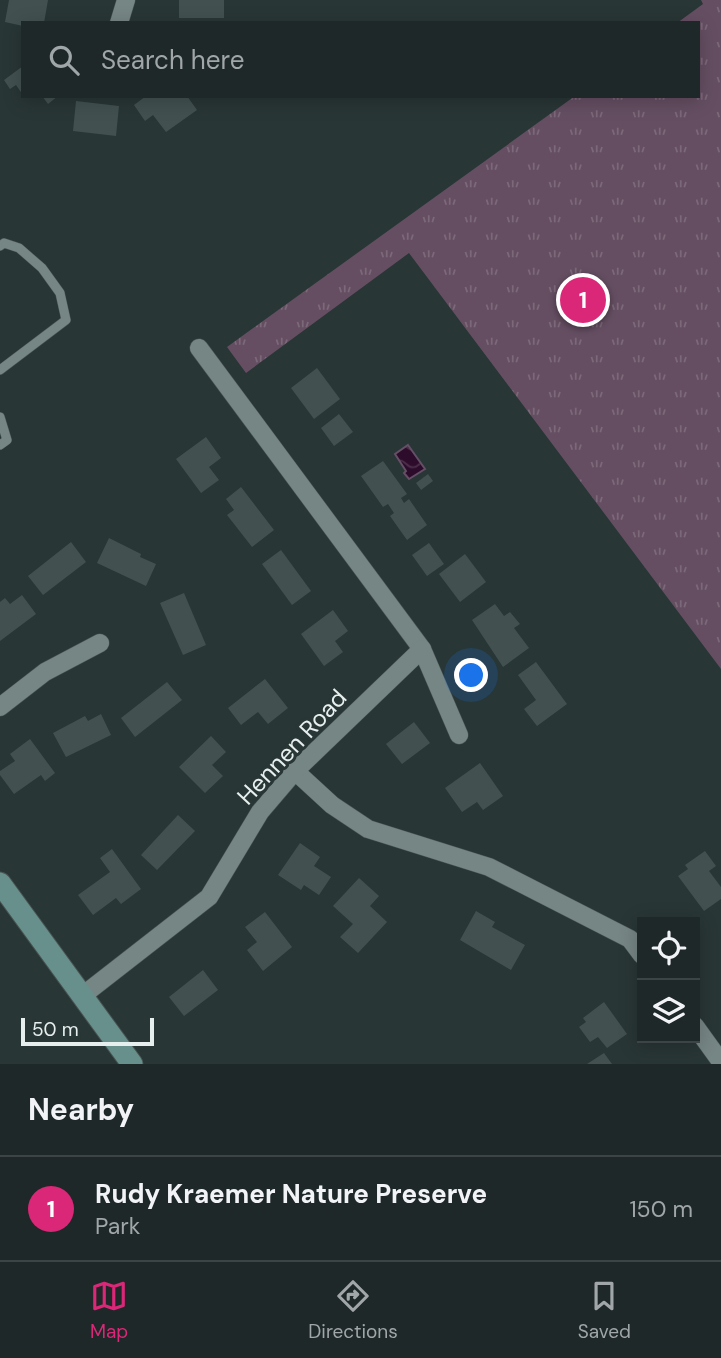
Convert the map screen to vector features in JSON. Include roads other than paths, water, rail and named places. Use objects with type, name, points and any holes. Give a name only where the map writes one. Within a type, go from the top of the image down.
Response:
[{"type":"main road","points":[[0,883],[132,1064]]},
{"type":"street","points":[[120,21],[126,0]]},
{"type":"street","points":[[199,348],[422,649],[458,735]]},
{"type":"street","points":[[0,707],[45,672],[100,643]]},
{"type":"street","name":"Hennen Road","points":[[82,996],[209,897],[260,812],[296,771],[422,649]]},
{"type":"street","points":[[296,771],[332,805],[368,829],[489,867],[631,939],[637,948]]},
{"type":"street","points":[[700,1033],[721,1062]]},
{"type":"lane","points":[[0,246],[4,243],[19,248],[42,268],[60,293],[66,320],[0,370]]},
{"type":"lane","points":[[0,417],[7,440],[0,445]]},
{"type":"water","points":[[408,445],[425,469],[409,479],[395,454]]},
{"type":"place","name":"Rudy Kraemer Nature Preserve","points":[[583,300]]}]
